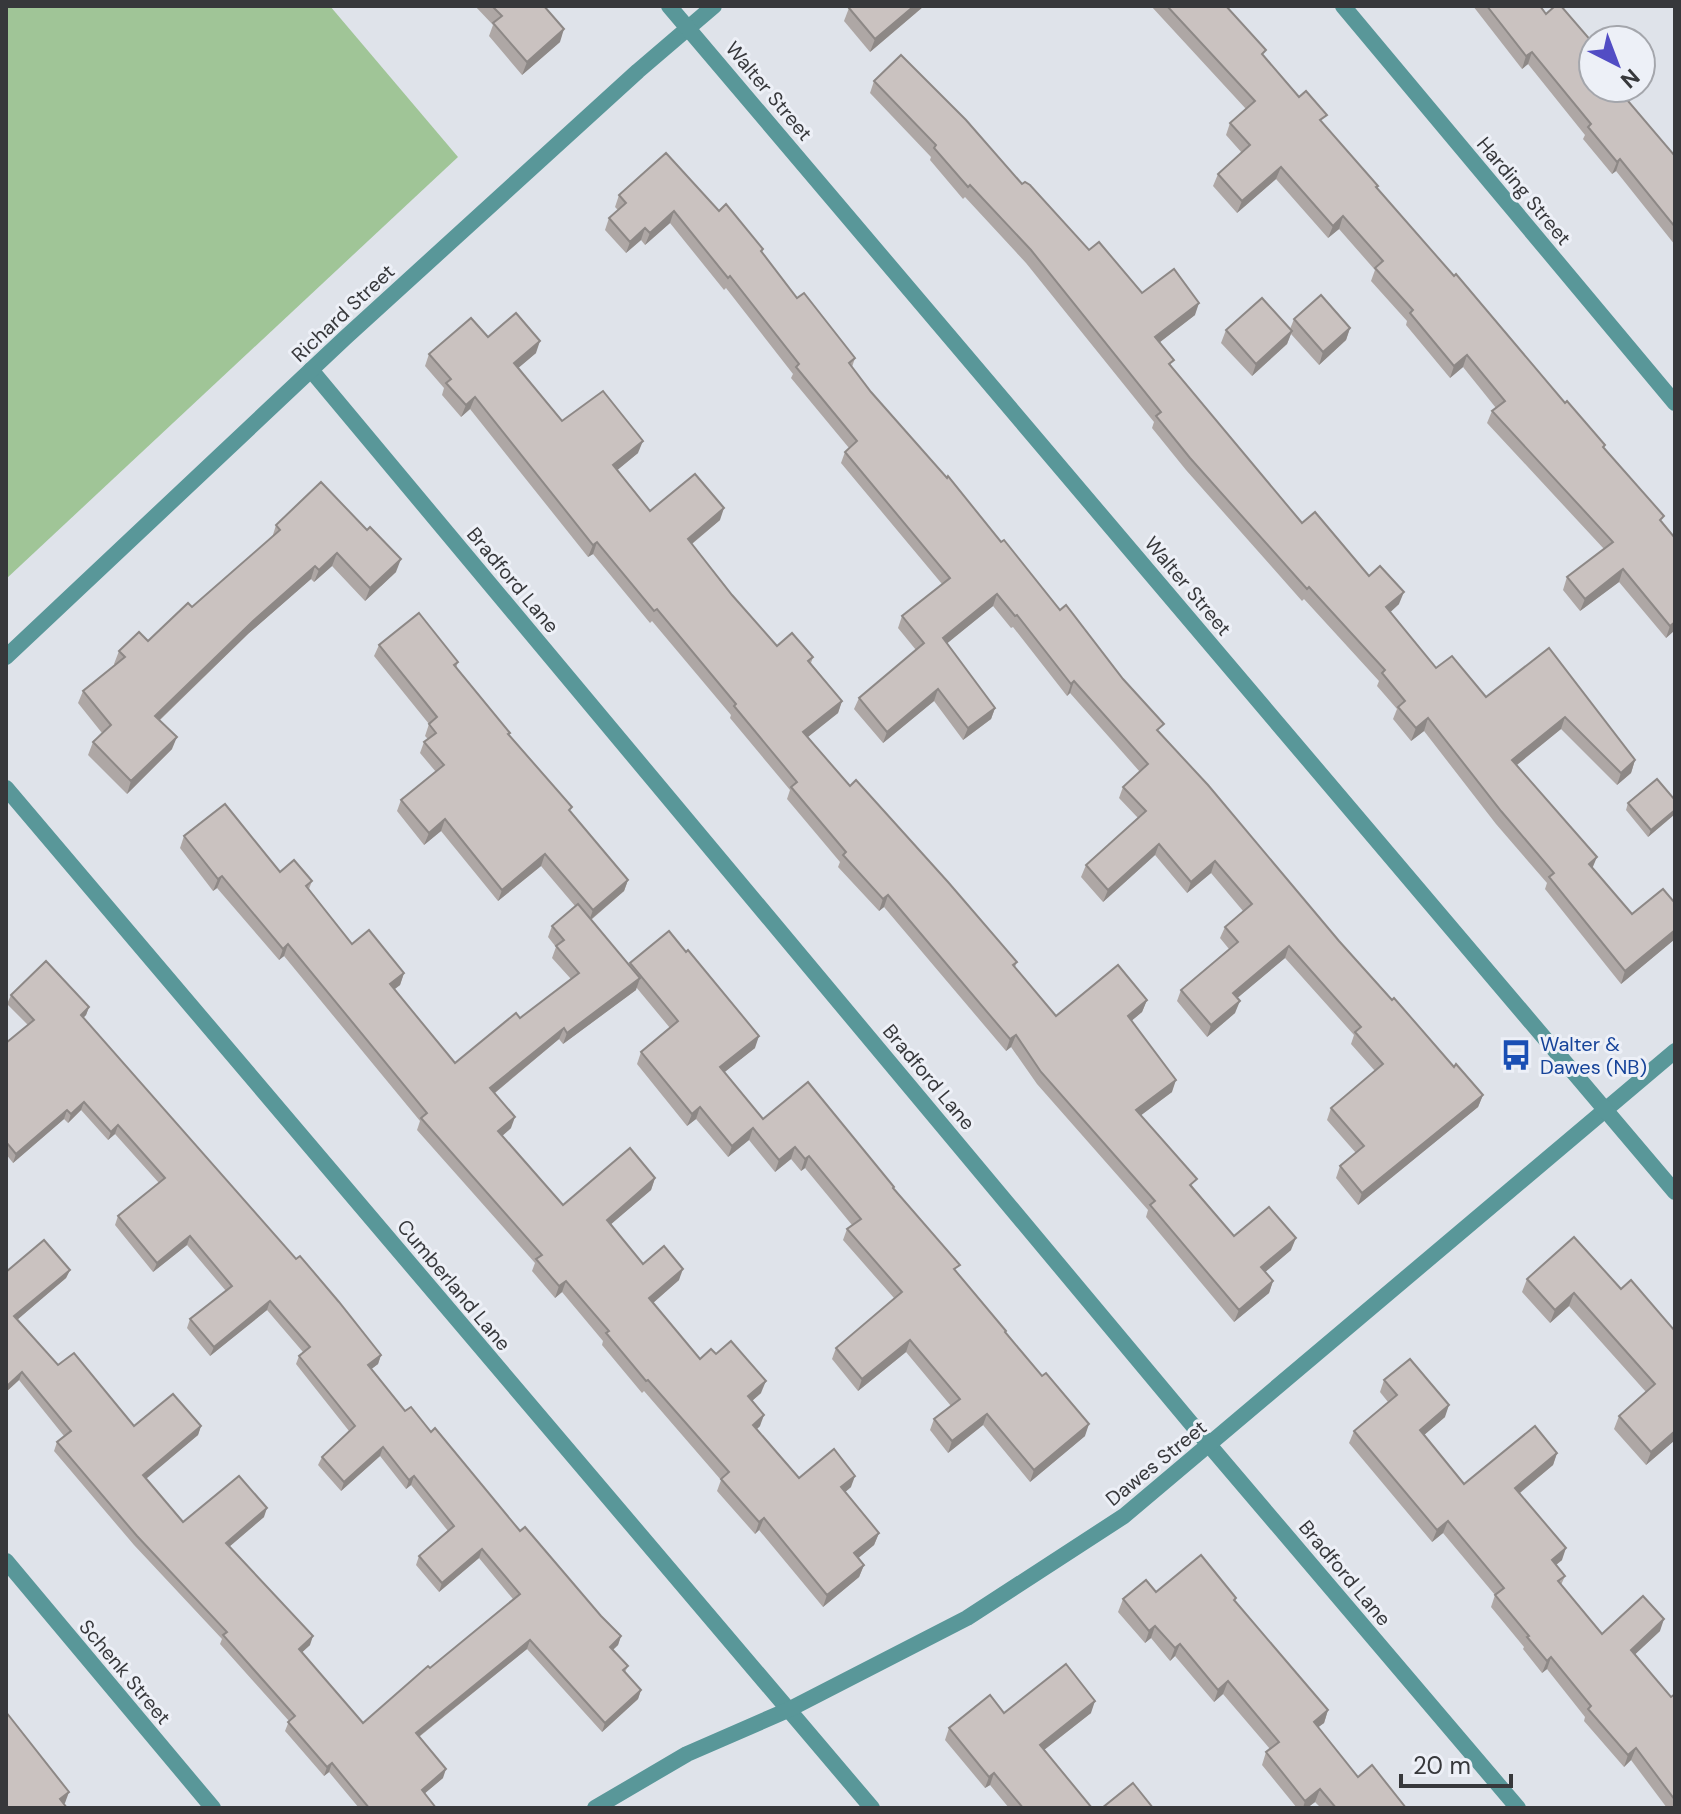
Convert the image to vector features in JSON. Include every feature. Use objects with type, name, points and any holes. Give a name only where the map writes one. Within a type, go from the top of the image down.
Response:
[{"type":"street","name":"Walter Street","points":[[669,6],[1675,1192]]},
{"type":"street","name":"Richard Street","points":[[6,657],[311,370],[714,6]]},
{"type":"street","name":"Harding Street","points":[[1343,6],[1675,403]]},
{"type":"street","name":"Bradford Lane","points":[[311,370],[1210,1446],[1518,1808]]},
{"type":"street","name":"Cumberland Lane","points":[[6,788],[872,1808]]},
{"type":"street","name":"Dawes Street","points":[[595,1808],[687,1754],[788,1710],[967,1618],[1124,1516],[1675,1051]]},
{"type":"street","name":"Schenk Street","points":[[9,1572],[213,1808]]},
{"type":"green space","points":[[6,6],[330,6],[458,157],[6,579]]},
{"type":"building","points":[[492,6],[544,6],[564,29],[527,62],[493,23],[502,16]]},
{"type":"building","points":[[914,6],[875,39],[849,8]]},
{"type":"building","points":[[1167,6],[1226,6],[1266,50],[1262,54],[1299,97],[1306,91],[1327,115],[1320,120],[1376,187],[1454,276],[1456,274],[1664,516],[1660,520],[1675,538],[1675,622],[1670,626],[1623,569],[1585,599],[1567,577],[1613,542],[1492,411],[1505,401],[1467,355],[1454,366],[1410,313],[1413,310],[1375,268],[1383,261],[1343,216],[1333,226],[1281,167],[1242,201],[1218,174],[1250,145],[1230,123],[1255,101]]},
{"type":"building","points":[[1487,6],[1540,6],[1546,14],[1555,6],[1561,6],[1577,24],[1577,104],[1631,104],[1675,156],[1675,227],[1620,159],[1617,162],[1588,127],[1591,124],[1532,52],[1526,56]]},
{"type":"building","points":[[901,55],[966,120],[1022,184],[1030,185],[1089,250],[1099,242],[1142,293],[1174,269],[1199,303],[1155,337],[1174,360],[1169,364],[1302,523],[1315,512],[1369,576],[1380,566],[1404,592],[1386,607],[1436,668],[1452,656],[1486,697],[1549,648],[1635,760],[1621,773],[1565,717],[1512,760],[1597,857],[1589,864],[1632,914],[1663,889],[1675,903],[1675,930],[1625,971],[1549,877],[1554,873],[1428,718],[1416,728],[1398,707],[1405,701],[1382,673],[1385,670],[1309,587],[1307,589],[1190,458],[1156,416],[1161,412],[1031,250],[970,185],[968,187],[934,148],[936,145],[874,81]]},
{"type":"building","points":[[666,153],[719,211],[726,204],[763,249],[761,251],[797,298],[804,293],[855,358],[849,363],[871,392],[948,476],[1001,542],[1004,540],[1060,610],[1066,605],[1123,679],[1164,724],[1157,730],[1208,785],[1339,941],[1483,1095],[1362,1193],[1340,1166],[1364,1146],[1331,1108],[1383,1064],[1355,1032],[1361,1027],[1289,946],[1233,993],[1240,1001],[1211,1025],[1181,990],[1238,942],[1225,927],[1252,904],[1215,861],[1191,882],[1159,844],[1108,890],[1086,865],[1146,811],[1123,787],[1148,764],[1074,681],[1071,684],[997,594],[943,638],[995,708],[968,728],[938,689],[887,732],[859,698],[924,643],[902,616],[950,578],[845,452],[857,441],[796,367],[799,364],[730,276],[728,278],[674,211],[650,233],[645,228],[630,242],[609,218],[626,203],[619,195]]},
{"type":"building","points":[[1321,295],[1350,328],[1323,352],[1294,319]]},
{"type":"building","points":[[1262,298],[1292,331],[1256,364],[1226,330]]},
{"type":"building","points":[[516,313],[540,341],[514,363],[562,421],[603,391],[643,441],[613,465],[650,511],[695,474],[724,508],[688,539],[777,646],[792,633],[813,657],[808,661],[842,701],[803,732],[850,786],[856,780],[948,882],[1017,962],[1013,965],[1056,1016],[1118,965],[1147,1000],[1128,1016],[1176,1080],[1136,1110],[1197,1179],[1190,1185],[1234,1236],[1269,1207],[1296,1238],[1261,1267],[1273,1281],[1239,1310],[1150,1205],[1155,1201],[1041,1072],[1016,1035],[1010,1039],[888,895],[883,899],[843,855],[846,852],[791,787],[797,782],[657,609],[654,611],[597,542],[593,545],[475,397],[466,405],[446,383],[451,379],[429,354],[471,318],[488,337]]},
{"type":"building","points":[[321,482],[367,530],[370,527],[401,559],[370,588],[337,553],[319,570],[315,566],[155,716],[177,737],[131,781],[93,742],[111,725],[83,691],[125,657],[119,651],[139,632],[148,641],[188,603],[192,607],[280,530],[276,525]]},
{"type":"building","points":[[419,613],[458,662],[454,665],[508,734],[572,807],[569,810],[628,880],[593,910],[545,854],[502,890],[445,819],[429,833],[401,800],[444,765],[424,742],[436,733],[429,724],[437,717],[379,645]]},
{"type":"building","points":[[1657,779],[1675,800],[1675,810],[1651,830],[1628,803]]},
{"type":"building","points":[[225,804],[280,872],[294,860],[312,881],[306,886],[352,944],[369,930],[404,973],[390,984],[455,1063],[516,1013],[520,1018],[579,973],[556,946],[564,940],[552,926],[578,904],[640,978],[567,1033],[564,1028],[490,1088],[515,1117],[498,1131],[563,1205],[630,1148],[655,1178],[607,1220],[643,1264],[664,1246],[683,1269],[649,1298],[700,1359],[711,1349],[716,1354],[731,1341],[766,1381],[748,1396],[764,1415],[753,1425],[799,1478],[834,1449],[855,1476],[841,1487],[879,1533],[854,1553],[864,1565],[827,1595],[764,1518],[759,1522],[721,1479],[729,1472],[646,1381],[566,1281],[559,1286],[536,1259],[542,1255],[421,1118],[427,1113],[288,944],[283,949],[222,876],[218,879],[184,836]]},
{"type":"building","points":[[669,931],[759,1036],[720,1067],[763,1119],[808,1082],[960,1265],[954,1269],[1005,1332],[1042,1376],[1046,1373],[1089,1424],[1034,1470],[987,1414],[952,1441],[934,1419],[960,1399],[910,1340],[862,1379],[836,1348],[902,1292],[847,1229],[861,1219],[809,1156],[805,1159],[795,1147],[779,1160],[753,1128],[732,1146],[700,1107],[692,1114],[641,1052],[678,1021],[630,963]]},
{"type":"building","points":[[46,961],[89,1007],[81,1015],[296,1259],[300,1256],[339,1302],[381,1355],[368,1365],[405,1411],[411,1407],[431,1432],[435,1428],[520,1531],[525,1527],[621,1636],[610,1647],[628,1666],[623,1670],[641,1690],[605,1723],[530,1640],[416,1733],[446,1769],[422,1790],[436,1808],[369,1808],[332,1763],[327,1767],[288,1722],[295,1716],[223,1635],[227,1632],[137,1536],[57,1442],[71,1431],[22,1372],[6,1385],[6,1272],[44,1240],[70,1270],[14,1316],[58,1365],[74,1353],[134,1426],[173,1394],[201,1426],[143,1475],[183,1522],[239,1476],[267,1508],[226,1543],[313,1636],[299,1649],[363,1723],[428,1666],[430,1668],[520,1594],[482,1549],[442,1583],[419,1556],[454,1526],[414,1476],[409,1480],[383,1447],[344,1482],[322,1457],[355,1426],[299,1356],[310,1347],[270,1301],[214,1347],[190,1319],[232,1286],[190,1236],[157,1263],[118,1216],[165,1178],[118,1125],[111,1132],[84,1102],[71,1114],[67,1110],[16,1154],[6,1142],[6,1043],[34,1020],[11,995]]},
{"type":"building","points":[[1574,1237],[1621,1289],[1631,1280],[1675,1331],[1675,1431],[1651,1452],[1619,1416],[1655,1384],[1574,1293],[1555,1310],[1527,1279]]},
{"type":"building","points":[[1410,1359],[1449,1405],[1420,1430],[1464,1484],[1535,1426],[1557,1453],[1515,1488],[1566,1548],[1552,1560],[1565,1576],[1558,1581],[1602,1634],[1643,1596],[1664,1619],[1631,1650],[1671,1697],[1675,1694],[1675,1800],[1636,1748],[1628,1755],[1588,1709],[1591,1706],[1551,1657],[1547,1661],[1527,1637],[1495,1595],[1504,1588],[1448,1521],[1437,1530],[1354,1431],[1397,1395],[1384,1380]]},
{"type":"building","points":[[1201,1555],[1236,1598],[1234,1600],[1328,1710],[1314,1722],[1358,1777],[1372,1765],[1406,1808],[1336,1808],[1320,1789],[1305,1801],[1266,1752],[1279,1742],[1228,1681],[1218,1690],[1180,1644],[1175,1648],[1155,1626],[1149,1631],[1123,1599],[1146,1580],[1156,1592]]},
{"type":"building","points":[[1066,1664],[1095,1701],[1040,1745],[1092,1808],[1023,1808],[994,1773],[989,1777],[949,1728],[990,1695],[1004,1713]]},
{"type":"building","points":[[6,1712],[69,1792],[60,1799],[67,1808],[6,1808]]},
{"type":"building","points":[[1133,1783],[1153,1808],[1102,1808]]},
{"type":"place","name":"Walter & Dawes (NB)","points":[[1516,1055]]}]
